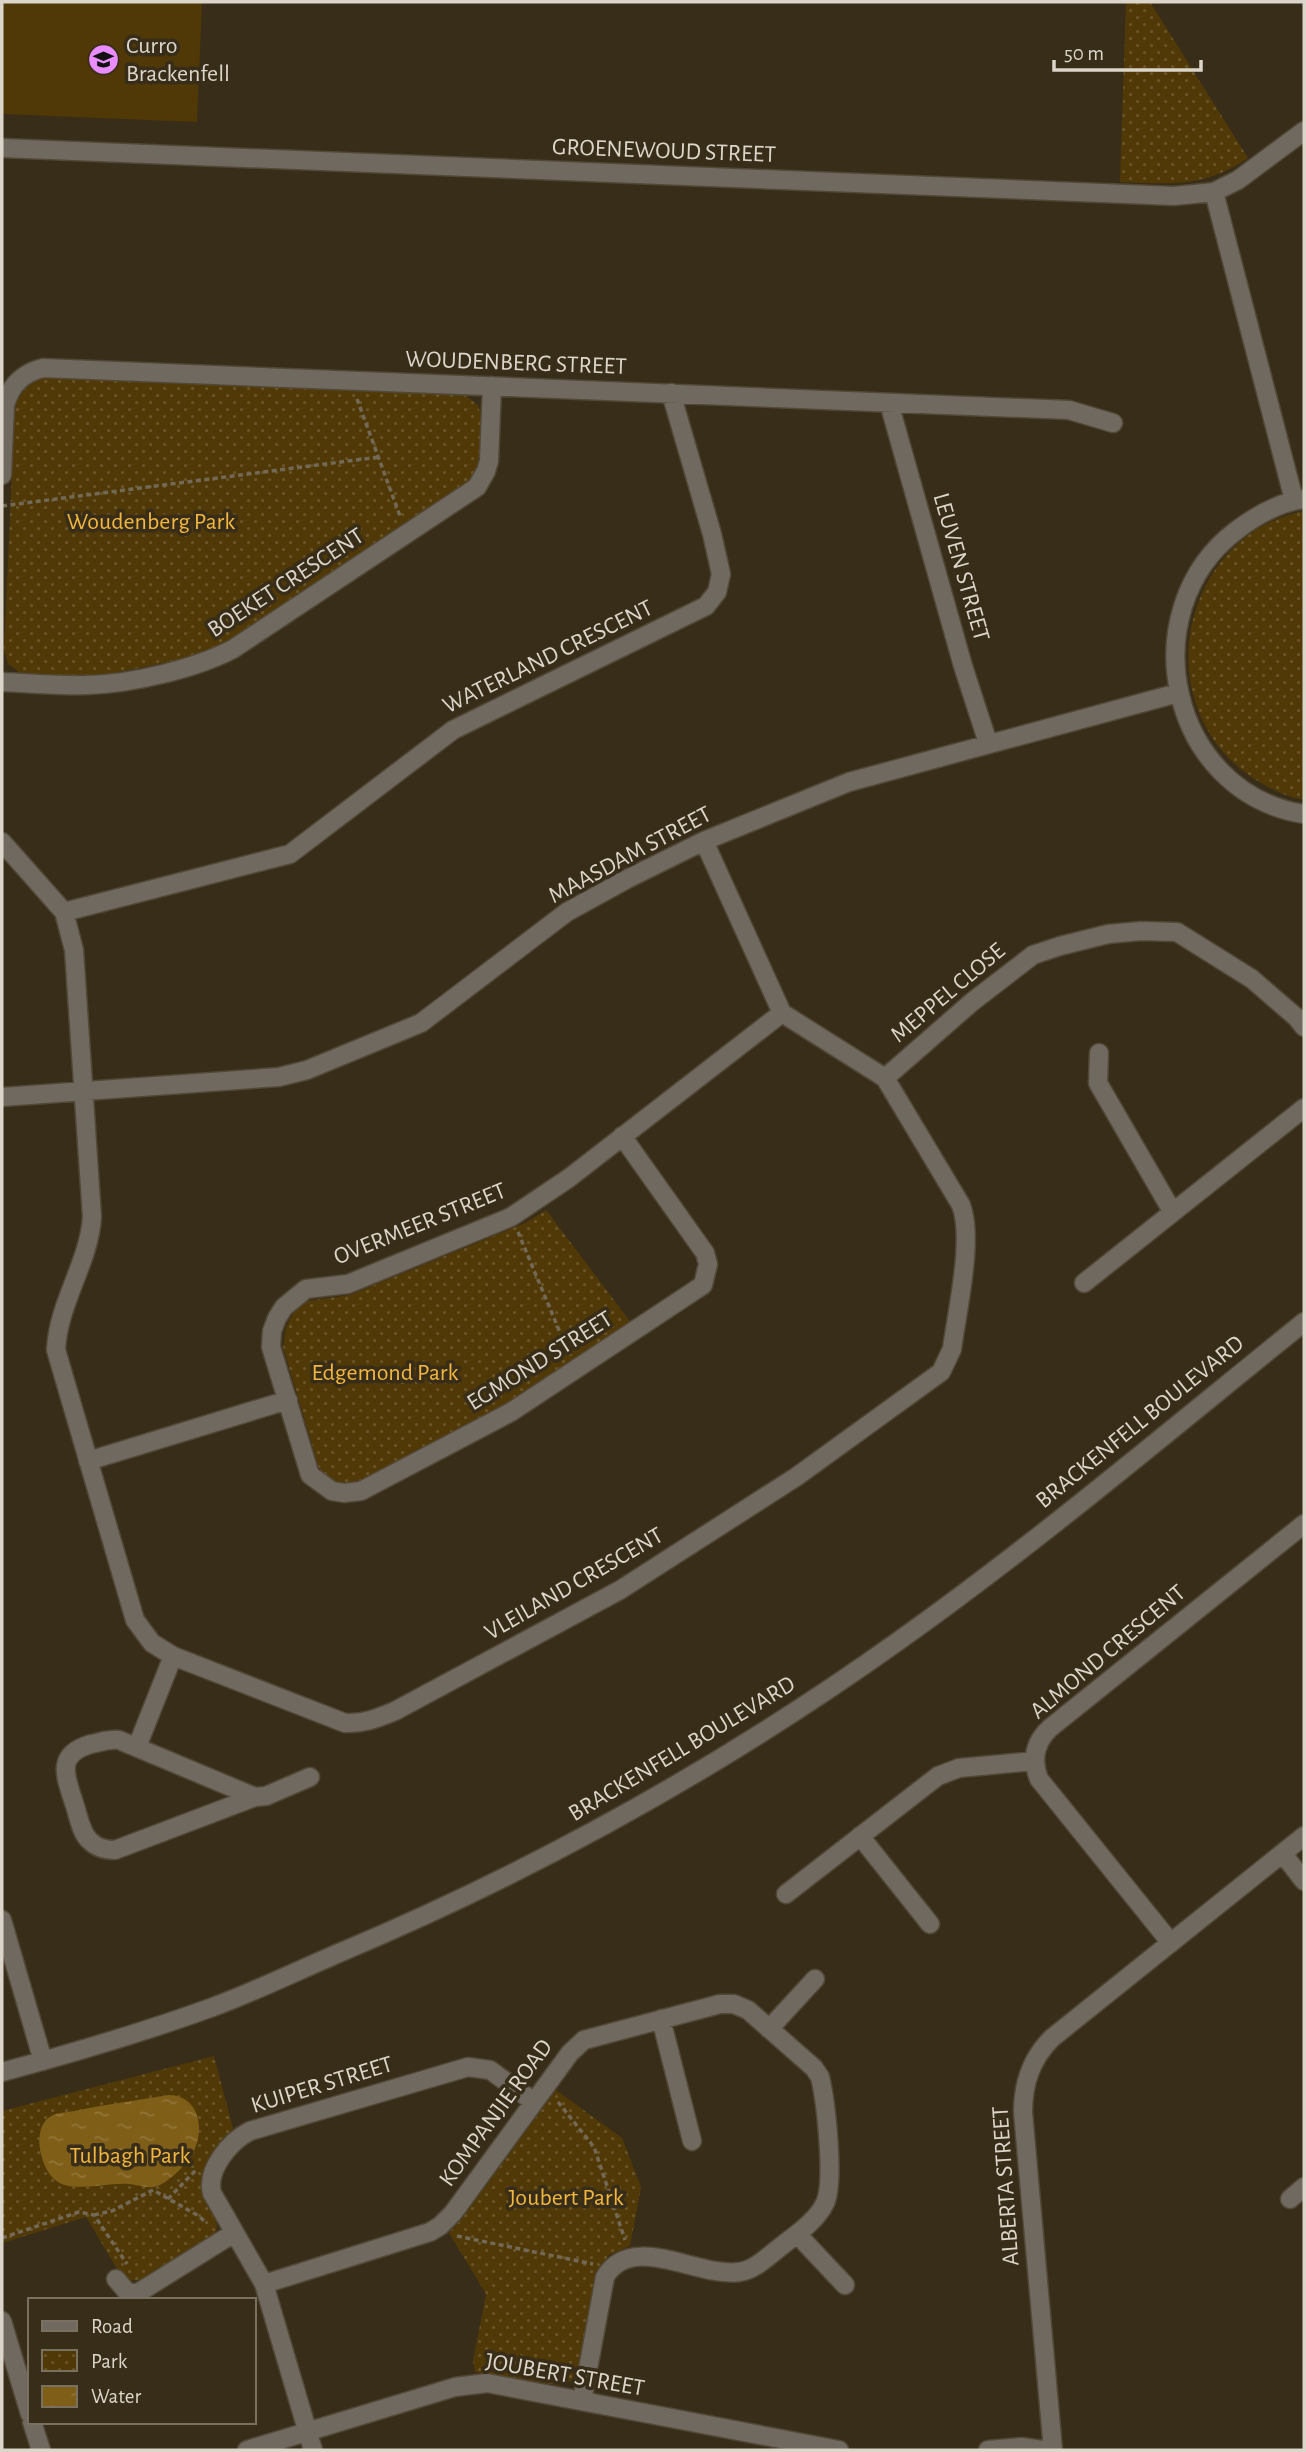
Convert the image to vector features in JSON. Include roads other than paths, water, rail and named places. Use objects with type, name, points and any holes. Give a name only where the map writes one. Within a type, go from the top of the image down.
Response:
[{"type":"street","name":"GROENEWOUD STREET","points":[[2,148],[1188,195],[1214,192],[1238,180],[1304,131]]},
{"type":"street","points":[[1214,192],[1299,499],[1256,515],[1223,540],[1197,573],[1180,611],[1174,652],[1178,693],[1187,721],[1220,770],[1242,789],[1268,803],[1304,814]]},
{"type":"street","name":"WOUDENBERG STREET","points":[[2,475],[7,396],[18,380],[34,370],[54,368],[1069,410],[1113,423]]},
{"type":"street","name":"BOEKET CRESCENT","points":[[2,682],[90,685],[198,665],[233,649],[471,492],[482,480],[489,461],[492,386]]},
{"type":"street","name":"WATERLAND CRESCENT","points":[[64,912],[290,855],[453,730],[706,606],[717,592],[721,574],[671,393]]},
{"type":"street","name":"LEUVEN STREET","points":[[889,403],[963,666],[988,744]]},
{"type":"street","name":"MAASDAM STREET","points":[[2,1097],[279,1077],[307,1070],[400,1034],[431,1017],[567,912],[704,841],[849,782],[1178,693]]},
{"type":"street","points":[[704,841],[782,1013]]},
{"type":"street","points":[[2,842],[64,912],[74,950],[83,1091]]},
{"type":"street","name":"MEPPEL CLOSE","points":[[885,1078],[972,1002],[1033,955],[1108,934],[1177,932],[1252,979],[1304,1027]]},
{"type":"street","name":"VLEILAND CRESCENT","points":[[83,1091],[91,1232],[58,1328],[57,1350],[135,1620],[152,1643],[173,1656],[345,1723],[369,1722],[395,1711],[621,1590],[796,1477],[941,1372],[952,1349],[967,1235],[961,1205],[885,1078],[782,1013]]},
{"type":"street","name":"OVERMEER STREET","points":[[288,1400],[271,1347],[272,1331],[284,1307],[293,1299],[306,1289],[348,1284],[511,1217],[569,1178],[782,1013]]},
{"type":"street","points":[[1099,1053],[1098,1083],[1172,1211]]},
{"type":"street","points":[[1084,1283],[1304,1108]]},
{"type":"street","name":"EGMOND STREET","points":[[288,1400],[310,1475],[332,1491],[361,1491],[511,1412],[703,1285],[707,1274],[705,1254],[622,1136]]},
{"type":"street","name":"BRACKENFELL BOULEVARD","points":[[2,2072],[217,2006],[404,1925],[548,1856],[664,1792],[812,1701],[942,1610],[1006,1562],[1304,1322]]},
{"type":"street","points":[[88,1461],[288,1400]]},
{"type":"street","name":"ALMOND CRESCENT","points":[[1171,1943],[1039,1779],[1034,1761],[1038,1742],[1050,1727],[1304,1524]]},
{"type":"street","points":[[137,1747],[173,1656]]},
{"type":"street","points":[[255,1797],[119,1740],[107,1740],[79,1748],[68,1759],[65,1771],[83,1834],[99,1847],[115,1850],[255,1797],[266,1796],[310,1777]]},
{"type":"street","points":[[786,1895],[938,1776],[948,1771],[1034,1761]]},
{"type":"street","points":[[860,1836],[930,1924]]},
{"type":"street","name":"ALBERTA STREET","points":[[1053,2450],[1023,2112],[1024,2084],[1035,2059],[1052,2039],[1304,1836]]},
{"type":"street","points":[[1283,1854],[1304,1881]]},
{"type":"street","points":[[2,1920],[43,2061]]},
{"type":"street","points":[[769,2029],[815,1979]]},
{"type":"street","name":"KOMPANJIE ROAD","points":[[264,2284],[430,2232],[440,2226],[453,2213],[545,2086],[576,2046],[584,2040],[727,2003],[748,2010],[814,2068],[822,2087],[829,2193],[817,2216],[797,2234],[759,2264],[741,2272],[730,2273],[644,2256],[631,2257],[614,2264],[605,2277],[582,2401]]},
{"type":"street","points":[[661,2019],[692,2141]]},
{"type":"street","name":"KUIPER STREET","points":[[313,2450],[264,2284],[228,2237],[212,2193],[210,2181],[214,2169],[236,2141],[250,2131],[468,2067],[490,2070],[534,2102]]},
{"type":"street","points":[[797,2234],[845,2285]]},
{"type":"street","points":[[116,2279],[128,2292],[141,2293],[228,2237]]},
{"type":"street","points":[[2,2321],[28,2407]]},
{"type":"street","name":"JOUBERT STREET","points":[[247,2450],[472,2383],[488,2383],[839,2450]]},
{"type":"street","points":[[33,2424],[41,2450]]},
{"type":"street","points":[[988,2450],[1021,2447],[1043,2450]]},
{"type":"water","points":[[169,2095],[180,2097],[194,2109],[198,2117],[198,2137],[191,2156],[173,2176],[160,2185],[77,2187],[64,2185],[49,2173],[42,2159],[39,2142],[42,2126],[53,2115]]},
{"type":"place","name":"Curro Brackenfell","points":[[103,60]]},
{"type":"park label","name":"Woudenberg Park","points":[[151,522]]},
{"type":"park label","name":"Edgemond Park","points":[[385,1373]]},
{"type":"park label","name":"Tulbagh Park","points":[[130,2156]]},
{"type":"park label","name":"Joubert Park","points":[[566,2198]]}]
